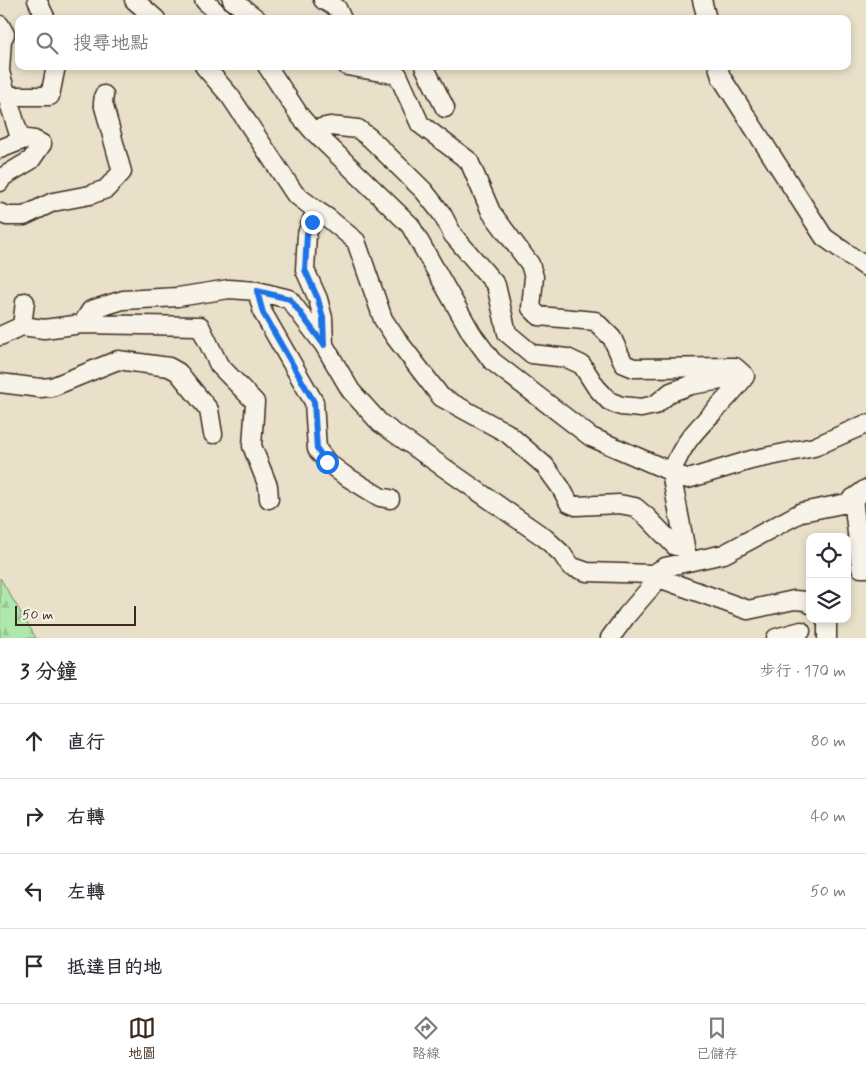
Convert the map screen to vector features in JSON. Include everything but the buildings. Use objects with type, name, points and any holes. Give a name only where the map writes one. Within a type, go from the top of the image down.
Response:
[{"type":"lane","points":[[37,0],[44,15]]},
{"type":"lane","points":[[134,0],[151,15]]},
{"type":"lane","points":[[204,0],[219,15]]},
{"type":"lane","points":[[232,0],[252,15]]},
{"type":"lane","points":[[323,0],[337,8],[340,15]]},
{"type":"lane","points":[[702,0],[706,15]]},
{"type":"lane","points":[[1,36],[0,72],[20,138]]},
{"type":"lane","points":[[7,96],[50,96],[55,70]]},
{"type":"lane","points":[[207,70],[230,96],[295,194],[356,241],[383,319],[394,338],[441,397],[506,433],[545,466],[569,503],[576,506],[619,504],[635,507],[648,517],[675,546],[686,554]]},
{"type":"lane","points":[[270,70],[300,116],[312,130],[410,225],[472,334],[492,361],[591,437],[688,479],[751,460],[814,447],[866,424]]},
{"type":"lane","points":[[370,70],[398,75],[420,124],[469,161],[491,212],[530,264],[534,277],[532,308],[539,316],[595,321],[612,338],[624,364],[634,368],[735,367],[745,376]]},
{"type":"lane","points":[[426,70],[445,108]]},
{"type":"lane","points":[[719,70],[721,77],[824,237],[866,267]]},
{"type":"lane","points":[[0,213],[7,216],[24,216],[53,202],[90,196],[106,189],[122,172],[103,103],[104,95]]},
{"type":"lane","points":[[312,130],[330,126],[358,130],[370,138],[424,191],[442,214],[453,235],[496,285],[507,333],[532,354],[567,358],[582,365],[596,387],[609,401],[621,406],[642,408],[655,405],[671,392],[691,385],[745,376]]},
{"type":"lane","points":[[0,149],[20,141],[20,138]]},
{"type":"lane","points":[[0,182],[1,178],[31,160],[42,144],[34,140],[20,138]]},
{"type":"lane","points":[[316,210],[307,234],[305,270],[318,299],[323,318],[324,345]]},
{"type":"lane","points":[[82,324],[91,310],[123,300],[178,297],[229,290],[257,291],[290,299],[324,345],[352,391],[380,423],[545,538],[562,554],[570,566],[587,572],[656,576],[748,610],[794,600],[806,601]]},
{"type":"lane","points":[[257,291],[263,313],[314,402],[317,449],[327,462],[344,475],[380,497],[390,499]]},
{"type":"lane","points":[[22,326],[25,302]]},
{"type":"lane","points":[[0,336],[22,326],[44,329],[82,324],[200,326],[219,365],[255,402],[252,446],[268,486],[269,498]]},
{"type":"lane","points":[[0,382],[40,388],[52,387],[118,360],[169,367],[178,372],[209,410],[213,434]]},
{"type":"lane","points":[[686,554],[671,473],[690,438],[745,376]]},
{"type":"lane","points":[[610,638],[656,576],[665,567],[686,554],[724,554],[802,512],[847,502],[859,494]]},
{"type":"lane","points":[[859,494],[861,568],[866,568]]},
{"type":"lane","points":[[827,623],[827,638]]},
{"type":"lane","points":[[776,638],[801,631]]},
{"type":"green space","points":[[0,578],[36,638],[0,638]]},
{"type":"route","points":[[312,222],[307,234],[305,270],[318,299],[323,318],[324,345],[290,299],[257,291],[263,313],[314,402],[317,449],[327,462]]}]
